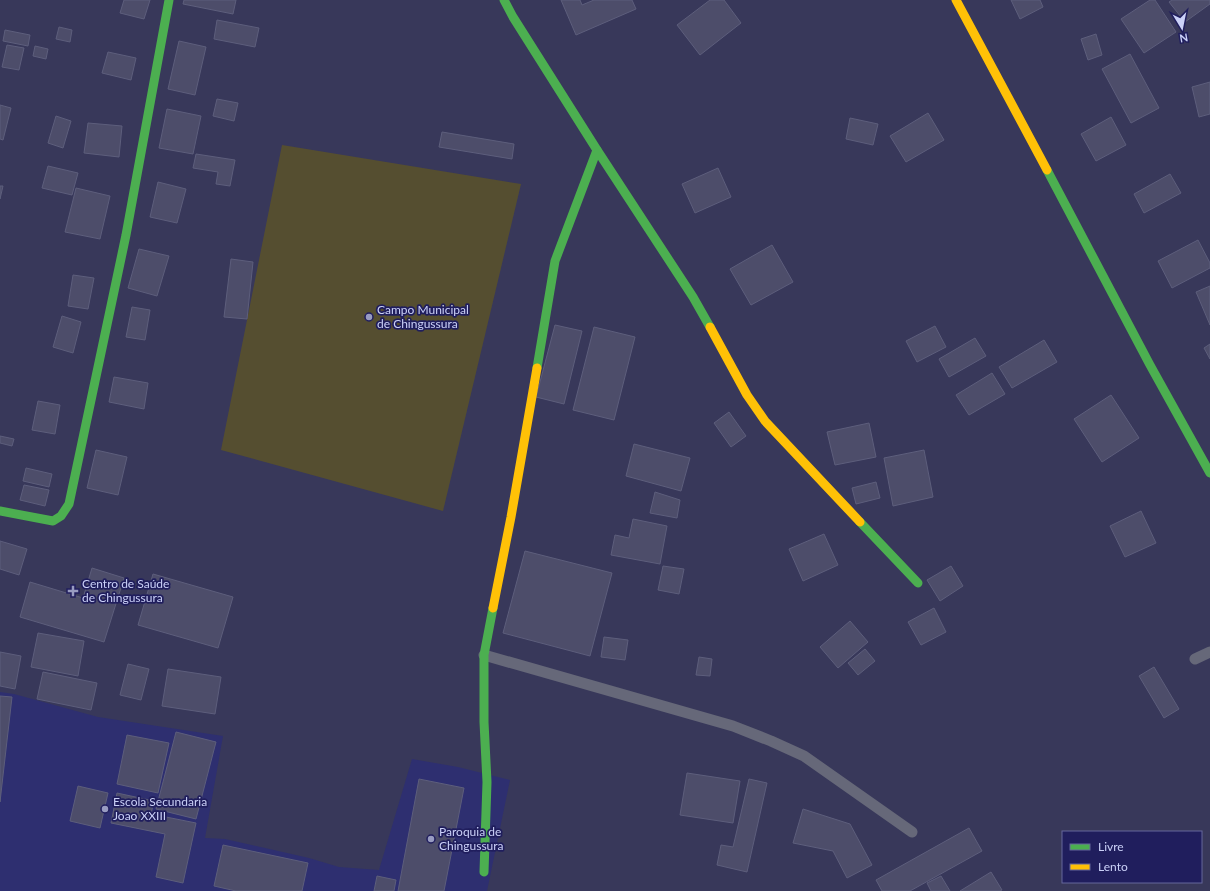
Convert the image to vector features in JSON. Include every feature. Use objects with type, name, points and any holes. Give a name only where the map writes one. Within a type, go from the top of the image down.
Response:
[{"type":"street","points":[[0,511],[53,521],[61,516],[69,504],[126,235],[169,0]]},
{"type":"street","points":[[504,0],[513,17],[597,150],[693,297],[747,394],[765,421],[918,583]]},
{"type":"street","points":[[956,0],[1150,364],[1210,473]]},
{"type":"street","points":[[484,872],[487,782],[484,722],[484,655],[555,261],[597,150]]},
{"type":"lane","points":[[1196,659],[1210,652]]},
{"type":"lane","points":[[484,655],[733,726],[771,741],[804,756],[912,832]]},
{"type":"shaded area","name":"Campo Municipal de Chingussura","points":[[282,145],[521,184],[443,511],[221,450]]},
{"type":"shaded area","name":"Escola Secundaria Joao XXIII","points":[[0,692],[14,694],[98,717],[223,736],[205,838],[225,839],[309,858],[339,867],[379,870],[412,759],[458,767],[510,780],[487,891],[0,891]]},
{"type":"building","points":[[124,0],[150,0],[144,19],[120,13]]},
{"type":"building","points":[[184,0],[236,0],[233,14],[183,4]]},
{"type":"building","points":[[561,0],[580,0],[582,5],[594,0],[632,0],[636,9],[576,35]]},
{"type":"building","points":[[710,0],[724,0],[741,23],[700,55],[677,25]]},
{"type":"building","points":[[1011,0],[1040,0],[1043,7],[1020,19]]},
{"type":"building","points":[[1150,0],[1155,0],[1176,32],[1144,53],[1121,19]]},
{"type":"building","points":[[1172,0],[1210,0],[1210,4],[1185,22],[1169,2]]},
{"type":"building","points":[[217,20],[259,28],[255,47],[214,39]]},
{"type":"building","points":[[59,27],[72,30],[70,42],[56,39]]},
{"type":"building","points":[[5,30],[30,35],[28,46],[3,41]]},
{"type":"building","points":[[1096,34],[1102,55],[1088,60],[1081,39]]},
{"type":"building","points":[[179,41],[206,47],[195,95],[168,89]]},
{"type":"building","points":[[7,45],[24,48],[19,70],[2,67]]},
{"type":"building","points":[[35,46],[48,49],[46,59],[33,56]]},
{"type":"building","points":[[108,52],[136,58],[131,80],[102,73]]},
{"type":"building","points":[[1130,54],[1159,108],[1131,123],[1102,69]]},
{"type":"building","points":[[1210,82],[1210,114],[1199,117],[1192,87]]},
{"type":"building","points":[[217,99],[238,103],[234,121],[213,116]]},
{"type":"building","points":[[0,105],[11,108],[3,140],[0,139]]},
{"type":"building","points":[[167,109],[201,116],[193,154],[159,148]]},
{"type":"building","points":[[928,113],[944,140],[906,162],[890,136]]},
{"type":"building","points":[[56,116],[71,121],[63,148],[48,143]]},
{"type":"building","points":[[1111,117],[1126,145],[1096,161],[1081,134]]},
{"type":"building","points":[[850,118],[878,124],[873,145],[846,139]]},
{"type":"building","points":[[88,123],[122,126],[119,157],[84,153]]},
{"type":"building","points":[[442,132],[514,144],[512,159],[439,147]]},
{"type":"building","points":[[196,154],[235,160],[230,186],[216,184],[218,172],[193,168]]},
{"type":"building","points":[[48,166],[78,173],[72,195],[42,188]]},
{"type":"building","points":[[718,168],[731,197],[695,213],[682,184]]},
{"type":"building","points":[[1170,174],[1181,193],[1144,213],[1134,194]]},
{"type":"building","points":[[158,182],[186,189],[177,223],[150,217]]},
{"type":"building","points":[[0,186],[3,186],[0,199]]},
{"type":"building","points":[[76,188],[110,196],[100,239],[65,232]]},
{"type":"building","points":[[1198,240],[1210,263],[1210,268],[1172,288],[1158,261]]},
{"type":"building","points":[[772,245],[793,282],[751,305],[730,269]]},
{"type":"building","points":[[139,249],[169,256],[157,296],[128,288]]},
{"type":"building","points":[[231,259],[253,262],[247,319],[224,317]]},
{"type":"building","points":[[73,275],[94,278],[88,309],[68,306]]},
{"type":"building","points":[[1210,286],[1210,325],[1196,292]]},
{"type":"building","points":[[132,307],[150,310],[145,340],[126,337]]},
{"type":"building","points":[[62,316],[81,322],[73,353],[53,347]]},
{"type":"building","points":[[555,325],[582,331],[564,404],[536,397]]},
{"type":"building","points":[[935,326],[946,347],[917,362],[906,341]]},
{"type":"building","points":[[594,327],[635,337],[614,420],[573,410]]},
{"type":"building","points":[[975,338],[986,356],[949,377],[939,359]]},
{"type":"building","points":[[1044,340],[1057,362],[1012,388],[999,367]]},
{"type":"building","points":[[1210,344],[1210,359],[1204,348]]},
{"type":"building","points":[[992,373],[1005,394],[969,415],[956,395]]},
{"type":"building","points":[[114,377],[148,383],[144,409],[109,402]]},
{"type":"building","points":[[1111,395],[1139,438],[1102,462],[1074,419]]},
{"type":"building","points":[[38,401],[60,405],[55,434],[32,430]]},
{"type":"building","points":[[729,412],[746,436],[731,447],[714,423]]},
{"type":"building","points":[[869,423],[876,457],[835,465],[827,432]]},
{"type":"building","points":[[0,436],[14,439],[12,446],[0,443]]},
{"type":"building","points":[[634,444],[690,458],[681,491],[626,476]]},
{"type":"building","points":[[96,450],[127,457],[118,495],[87,488]]},
{"type":"building","points":[[924,450],[933,497],[893,506],[884,458]]},
{"type":"building","points":[[26,468],[52,474],[49,487],[23,481]]},
{"type":"building","points":[[876,482],[880,498],[856,504],[852,488]]},
{"type":"building","points":[[24,485],[49,490],[45,506],[20,500]]},
{"type":"building","points":[[655,492],[680,500],[677,518],[650,513]]},
{"type":"building","points":[[1141,511],[1156,543],[1125,557],[1110,526]]},
{"type":"building","points":[[633,519],[667,526],[660,564],[611,555],[615,535],[629,538]]},
{"type":"building","points":[[824,534],[838,565],[803,581],[789,549]]},
{"type":"building","points":[[0,541],[27,549],[19,575],[0,569]]},
{"type":"building","points":[[525,551],[612,573],[590,656],[503,633]]},
{"type":"building","points":[[663,566],[684,569],[679,594],[658,590]]},
{"type":"building","points":[[951,566],[963,586],[940,601],[927,580]]},
{"type":"building","points":[[92,568],[124,578],[104,642],[20,617],[30,582],[83,598]]},
{"type":"building","points":[[153,574],[233,597],[218,648],[138,625]]},
{"type":"building","points":[[934,608],[946,632],[921,645],[908,622]]},
{"type":"building","points":[[850,621],[868,642],[838,668],[820,647]]},
{"type":"building","points":[[38,633],[84,641],[78,676],[31,667]]},
{"type":"building","points":[[604,637],[628,640],[625,660],[601,657]]},
{"type":"building","points":[[865,649],[875,661],[858,675],[848,663]]},
{"type":"building","points":[[0,652],[21,656],[15,689],[0,686]]},
{"type":"building","points":[[699,657],[712,659],[710,676],[696,675]]},
{"type":"building","points":[[128,664],[149,669],[141,700],[120,695]]},
{"type":"building","points":[[1154,667],[1179,709],[1164,718],[1139,676]]},
{"type":"building","points":[[168,669],[221,677],[215,714],[162,706]]},
{"type":"building","points":[[43,672],[97,683],[91,710],[37,699]]},
{"type":"building","points":[[0,696],[12,697],[0,802]]},
{"type":"building","points":[[176,732],[216,742],[196,819],[156,809]]},
{"type":"building","points":[[127,735],[169,743],[158,793],[117,784]]},
{"type":"building","points":[[687,773],[740,781],[733,823],[680,815]]},
{"type":"building","name":"Paroquia de Chingussura","points":[[419,779],[464,788],[444,891],[398,891]]},
{"type":"building","points":[[749,779],[767,783],[747,872],[717,865],[721,845],[733,847]]},
{"type":"building","points":[[78,786],[108,793],[100,828],[70,821]]},
{"type":"building","points":[[117,793],[154,801],[151,814],[196,823],[183,883],[156,877],[165,834],[111,823]]},
{"type":"building","points":[[803,809],[850,824],[872,865],[847,878],[833,851],[793,843]]},
{"type":"building","points":[[969,828],[982,851],[910,891],[882,891],[876,880]]},
{"type":"building","points":[[223,845],[308,863],[302,891],[236,891],[214,886]]},
{"type":"building","points":[[991,872],[1002,890],[960,891]]},
{"type":"building","points":[[377,876],[396,880],[394,891],[374,891]]},
{"type":"building","points":[[941,876],[950,891],[931,891],[927,883]]},
{"type":"traffic: fast","points":[[0,511],[53,521],[61,516],[69,504],[126,235],[169,0]]},
{"type":"traffic: fast","points":[[504,0],[513,17],[597,150],[693,297],[710,327]]},
{"type":"traffic: fast","points":[[537,368],[555,261],[597,150]]},
{"type":"traffic: fast","points":[[1047,170],[1150,365],[1210,473]]},
{"type":"traffic: fast","points":[[860,522],[918,583]]},
{"type":"traffic: fast","points":[[484,872],[487,782],[484,722],[484,655],[493,608]]},
{"type":"traffic: slow","points":[[956,0],[1047,170]]},
{"type":"traffic: slow","points":[[710,327],[747,395],[765,421],[860,522]]},
{"type":"traffic: slow","points":[[493,608],[511,517],[537,368]]},
{"type":"place","name":"Campo Municipal de Chingussura","points":[[369,317]]},
{"type":"place","name":"Centro de Saúde de Chingussura","points":[[73,591]]},
{"type":"place","name":"Escola Secundaria Joao XXIII","points":[[105,809]]},
{"type":"place","name":"Paroquia de Chingussura","points":[[431,839]]}]
